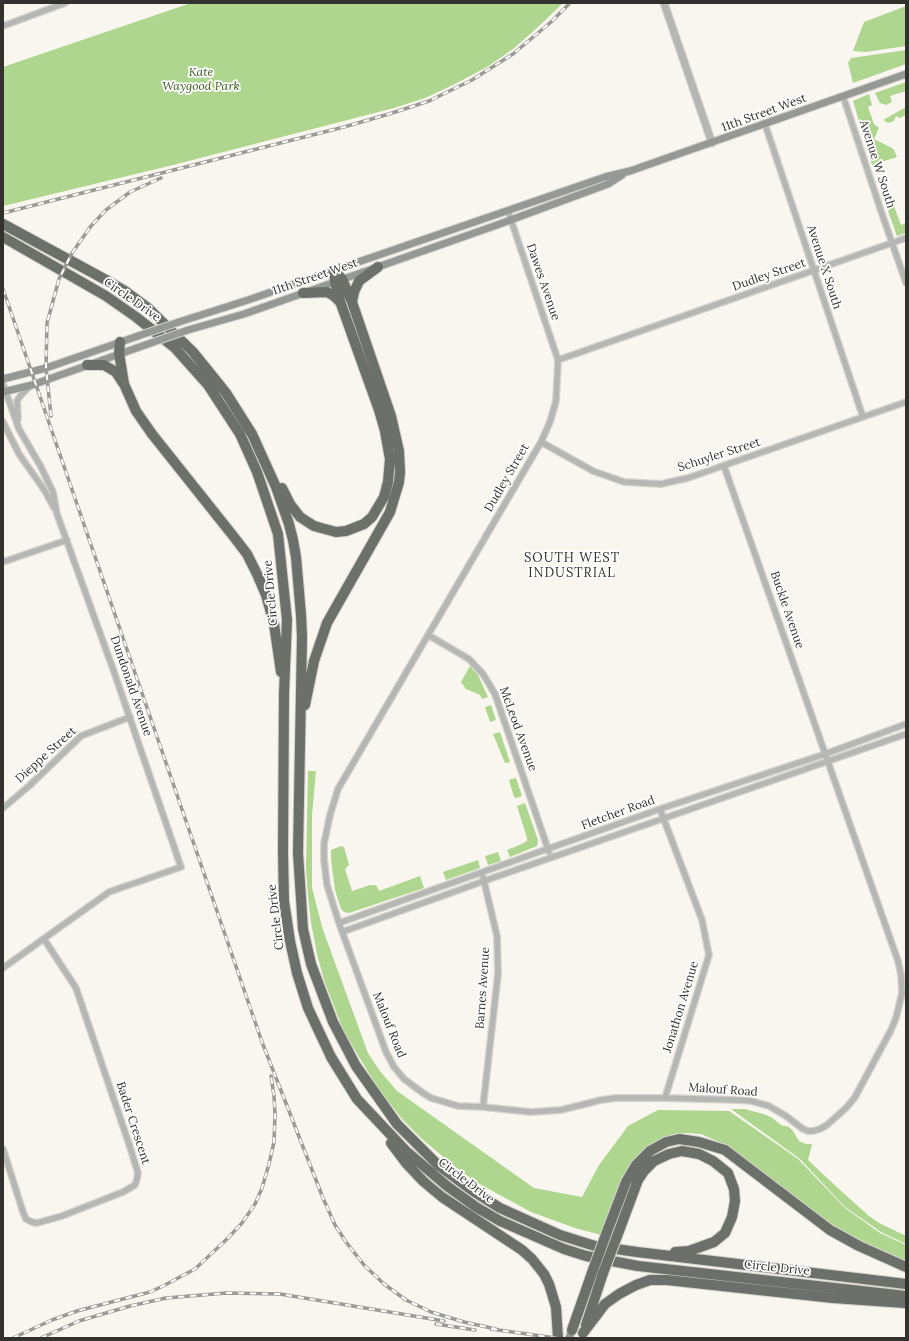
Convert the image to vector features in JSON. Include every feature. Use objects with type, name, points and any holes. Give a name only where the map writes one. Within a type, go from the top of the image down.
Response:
[{"type":"highway","name":"Circle Drive","points":[[3,224],[125,291],[148,308],[193,352],[211,374],[241,416],[260,451],[276,487],[289,524],[296,557],[302,637],[298,853],[303,929],[311,964],[333,1022],[356,1066],[397,1124],[438,1165],[473,1191],[500,1208],[560,1235],[595,1246],[637,1252],[906,1284]]},
{"type":"highway","name":"Circle Drive","points":[[3,237],[106,296],[174,347],[208,385],[240,434],[257,472],[278,534],[287,620],[284,694],[284,901],[290,940],[297,973],[308,1008],[331,1057],[357,1099],[406,1151],[447,1186],[476,1207],[500,1221],[564,1249],[586,1256],[638,1266],[906,1296]]},
{"type":"highway","points":[[352,302],[354,292],[359,281],[378,267]]},
{"type":"highway","points":[[300,733],[314,661],[327,624],[390,512],[399,482],[400,472],[399,451],[392,421],[352,302],[334,270]]},
{"type":"highway","points":[[260,451],[293,508],[300,517],[314,526],[336,532],[356,528],[364,524],[372,517],[384,497],[390,459],[388,447],[379,410],[342,304],[339,281]]},
{"type":"highway","points":[[303,293],[327,292],[334,296],[342,304]]},
{"type":"highway","points":[[120,342],[119,353],[124,384]]},
{"type":"highway","points":[[87,365],[104,366],[116,372],[124,384],[142,422],[247,554],[266,595],[274,624],[284,694]]},
{"type":"highway","points":[[357,1099],[406,1163],[424,1182],[442,1197],[517,1247],[532,1259],[544,1274],[549,1284],[556,1306],[558,1334]]},
{"type":"highway","points":[[582,1335],[608,1229],[626,1182],[636,1165],[650,1151],[666,1142],[679,1139],[699,1142],[725,1150],[830,1230],[859,1246],[906,1267]]},
{"type":"highway","points":[[570,1334],[598,1272],[619,1231],[638,1180],[644,1170],[654,1161],[669,1154],[682,1151],[699,1154],[713,1161],[728,1173],[734,1189],[735,1201],[732,1217],[725,1233],[714,1242],[689,1251],[637,1252]]},
{"type":"highway","points":[[582,1335],[605,1304],[614,1297],[636,1285],[650,1280],[667,1280],[833,1298],[906,1303]]},
{"type":"main road","name":"11th Street West","points":[[3,379],[46,368],[604,177],[630,171],[906,74]]},
{"type":"main road","name":"11th Street West","points":[[4,389],[32,385],[119,353],[188,330],[244,314],[339,281],[511,221],[608,184],[630,171]]},
{"type":"street","points":[[3,26],[65,3]]},
{"type":"street","points":[[664,3],[712,143]]},
{"type":"street","name":"Avenue W South","points":[[843,96],[906,283]]},
{"type":"street","name":"Avenue X South","points":[[765,124],[863,417]]},
{"type":"street","name":"Dawes Avenue","points":[[508,211],[558,360]]},
{"type":"street","name":"Dudley Street","points":[[342,932],[327,885],[324,860],[324,844],[338,789],[541,442],[550,422],[556,401],[558,360],[906,238]]},
{"type":"street","name":"Dundonald Avenue","points":[[19,429],[17,401],[32,385]]},
{"type":"street","name":"Dundonald Avenue","points":[[4,389],[19,429],[41,467],[53,492],[58,514],[181,867],[109,892],[44,939]]},
{"type":"street","name":"Schuyler Street","points":[[541,442],[593,472],[624,482],[661,484],[688,478],[724,466],[906,402]]},
{"type":"street","name":"Dundonald Avenue","points":[[3,422],[19,454],[45,491],[58,514]]},
{"type":"street","name":"Buckle Avenue","points":[[724,466],[828,762]]},
{"type":"street","points":[[3,562],[67,540]]},
{"type":"street","name":"McLeod Avenue","points":[[428,635],[469,659],[483,674],[495,694],[551,857]]},
{"type":"street","name":"Dieppe Street","points":[[3,808],[30,786],[81,736],[130,717]]},
{"type":"street","name":"Fletcher Road","points":[[339,923],[660,810],[825,754],[906,724]]},
{"type":"street","name":"Fletcher Road","points":[[342,932],[551,857],[665,819],[906,734]]},
{"type":"street","name":"Malouf Road","points":[[342,932],[386,1052],[394,1067],[404,1079],[423,1093],[442,1102],[458,1106],[483,1106],[525,1112],[544,1112],[616,1098],[751,1101],[769,1106],[808,1131],[820,1129],[847,1108],[855,1097],[891,1030],[900,1004],[902,993],[901,975],[898,961],[828,762]]},
{"type":"street","name":"Jonathon Avenue","points":[[660,810],[665,819],[702,920],[708,955],[665,1098]]},
{"type":"street","name":"Barnes Avenue","points":[[481,873],[497,936],[498,974],[483,1106]]},
{"type":"street","points":[[3,968],[44,939]]},
{"type":"street","name":"Bader Crescent","points":[[3,1149],[26,1219],[37,1224],[62,1216],[123,1192],[135,1185],[138,1179],[138,1173],[129,1144],[76,988],[44,939]]},
{"type":"green space","name":"Kate Waygood Park","points":[[191,3],[563,3],[513,49],[487,67],[425,98],[394,108],[173,165],[3,206],[3,67]]},
{"type":"green space","points":[[906,6],[906,46],[866,52],[853,51],[864,22]]},
{"type":"green space","points":[[906,50],[906,64],[853,83],[848,63],[851,58]]},
{"type":"green space","points":[[906,82],[906,91],[890,96],[892,102],[886,105],[880,103],[875,93]]},
{"type":"green space","points":[[869,94],[872,105],[868,107],[874,124],[879,128],[874,139],[892,148],[897,157],[872,165],[853,101]]},
{"type":"green space","points":[[906,107],[906,115],[900,118],[896,116],[894,121],[888,123],[883,120]]},
{"type":"green space","points":[[894,206],[901,225],[906,223],[906,233],[897,236],[887,208]]},
{"type":"green space","points":[[470,666],[478,675],[488,697],[482,699],[480,695],[466,689],[461,682]]},
{"type":"green space","points":[[491,705],[496,720],[490,722],[485,707]]},
{"type":"green space","points":[[500,732],[510,762],[505,763],[493,734]]},
{"type":"green space","points":[[308,771],[316,771],[312,815],[312,888],[323,930],[368,1053],[379,1070],[397,1091],[534,1188],[582,1197],[599,1165],[628,1126],[658,1110],[729,1111],[798,1159],[845,1208],[880,1233],[906,1245],[906,1263],[874,1248],[830,1223],[733,1150],[701,1134],[673,1134],[660,1139],[645,1148],[631,1163],[621,1179],[601,1235],[575,1228],[531,1212],[474,1181],[448,1161],[422,1139],[403,1120],[373,1080],[344,1032],[324,980],[311,923],[308,896],[306,869]]},
{"type":"green space","points":[[516,778],[522,796],[516,798],[514,797],[509,780]]},
{"type":"green space","points":[[525,803],[538,840],[537,846],[510,857],[507,850],[527,841],[517,806]]},
{"type":"green space","points":[[341,846],[344,847],[349,865],[345,869],[352,891],[370,885],[376,885],[379,891],[420,876],[424,888],[349,913],[344,912],[341,909],[335,890],[331,859],[331,850]]},
{"type":"green space","points":[[498,852],[501,861],[488,865],[485,856]]},
{"type":"green space","points":[[478,860],[480,868],[446,880],[443,872]]},
{"type":"green space","points":[[731,1109],[745,1109],[771,1117],[781,1125],[789,1127],[799,1141],[806,1144],[812,1144],[808,1160],[869,1216],[879,1223],[906,1236],[906,1244],[881,1232],[845,1207],[800,1159]]},
{"type":"railway","points":[[3,213],[344,127],[429,101],[472,80],[513,54],[551,22],[570,3]]},
{"type":"railway","points":[[51,416],[46,368],[47,323],[59,279],[72,253],[91,226],[106,210],[130,192],[161,178]]},
{"type":"railway","points":[[3,289],[262,1042],[335,1225],[364,1265],[384,1284],[406,1300],[431,1312],[464,1322],[496,1329]]},
{"type":"railway","points":[[13,1338],[52,1320],[77,1311],[150,1292],[163,1286],[195,1269],[227,1239],[242,1223],[255,1204],[262,1188],[269,1164],[274,1142],[275,1114],[271,1076]]},
{"type":"railway","points":[[41,1338],[79,1321],[130,1306],[166,1298],[226,1293],[280,1294],[444,1321]]},
{"type":"railway","points":[[436,1324],[475,1330]]},
{"type":"railway","points":[[491,1329],[556,1338]]},
{"type":"district","name":"SOUTH WEST INDUSTRIAL","points":[[572,566]]}]
